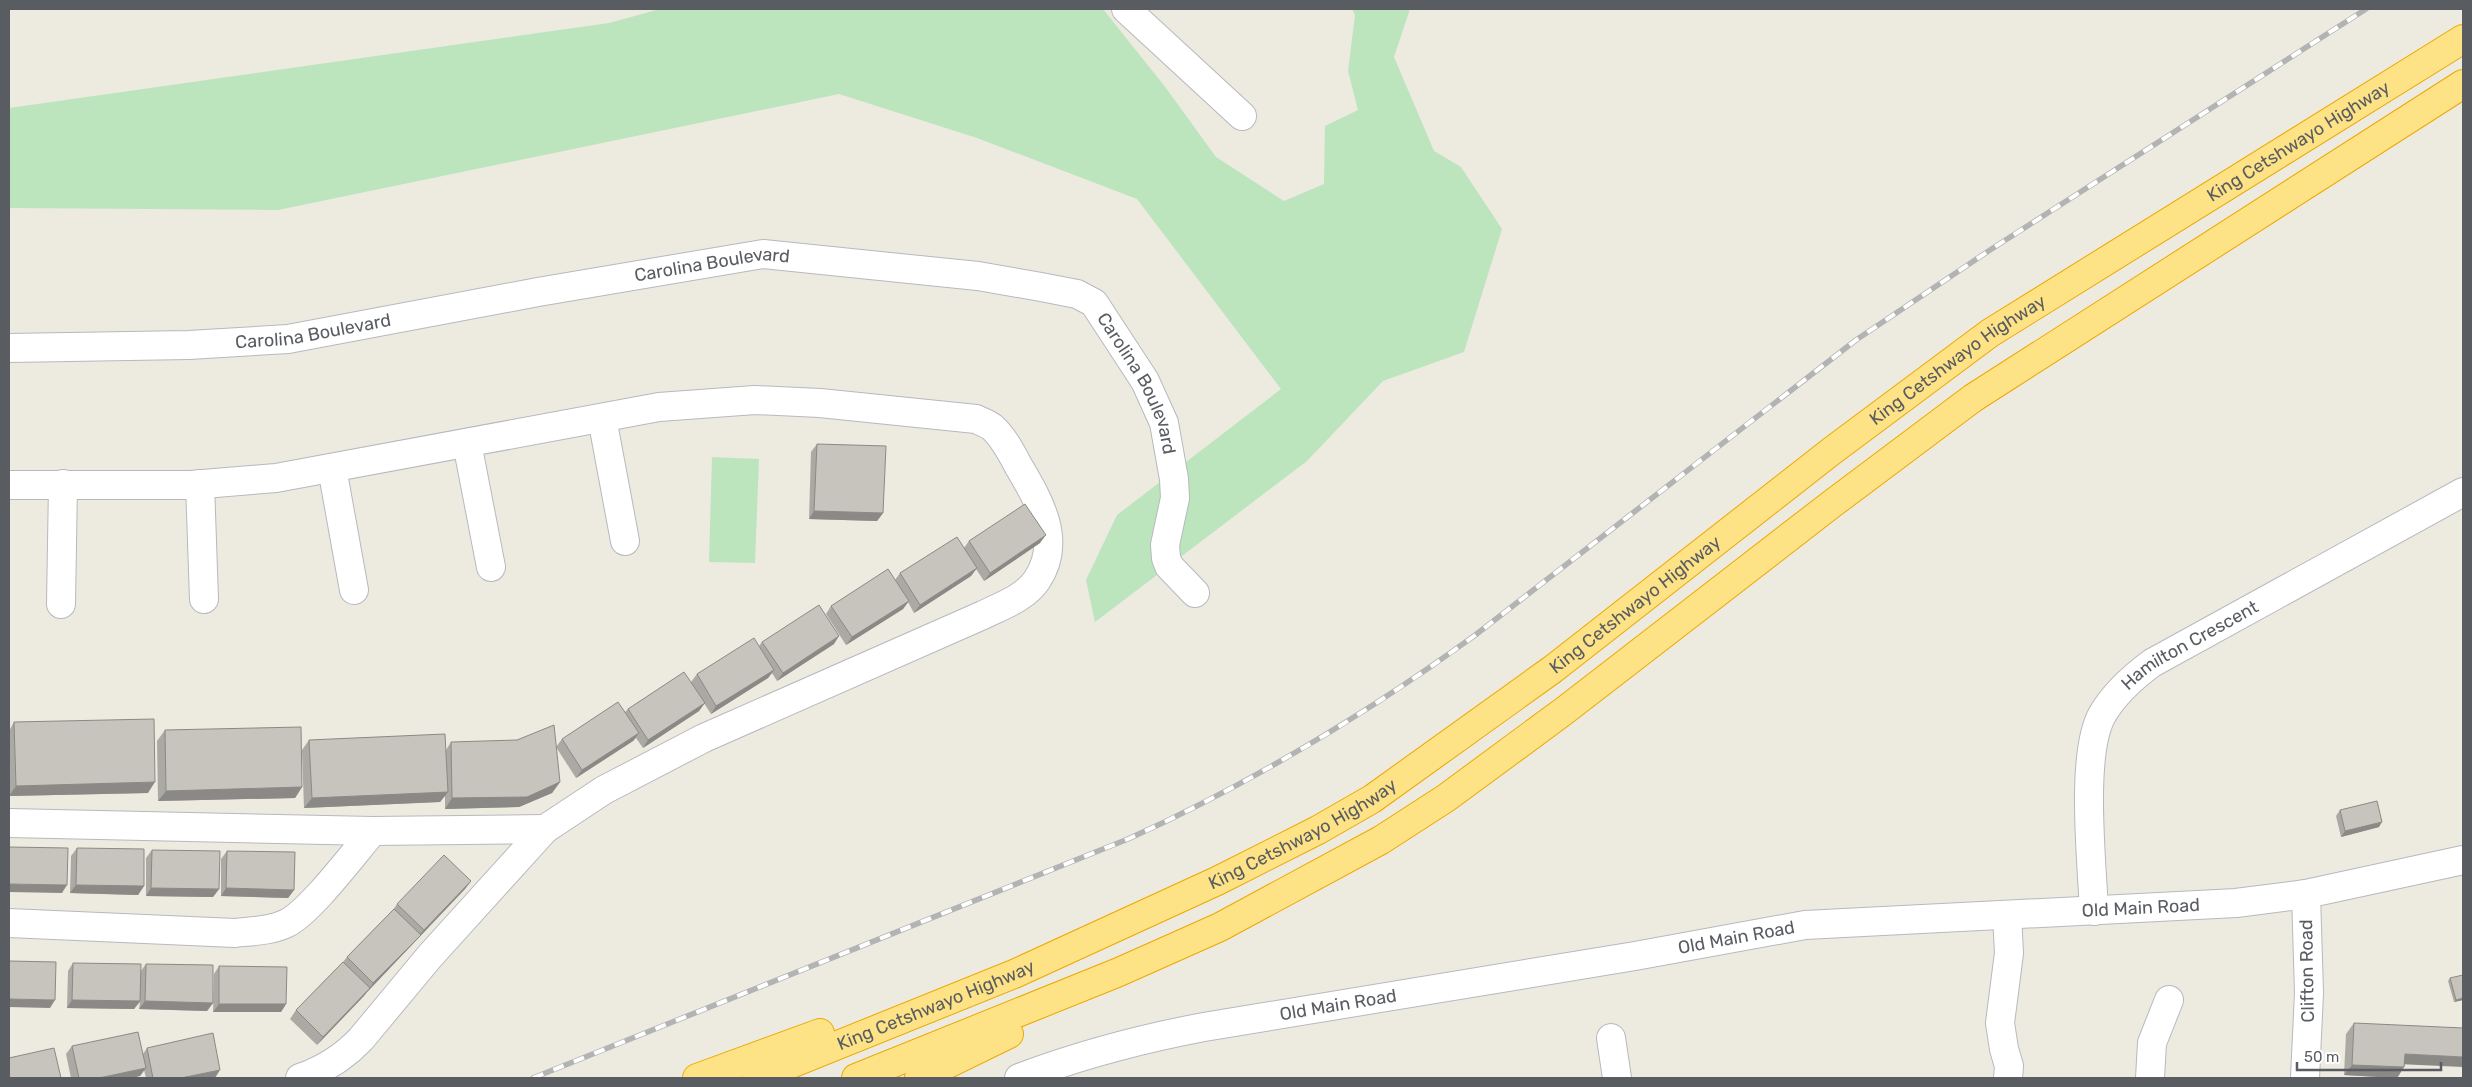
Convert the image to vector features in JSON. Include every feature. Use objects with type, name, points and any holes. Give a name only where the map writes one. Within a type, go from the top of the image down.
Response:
[{"type":"highway","name":"King Cetshwayo Highway","points":[[756,1078],[1014,974],[1085,940],[1217,882],[1318,830],[1372,799],[1553,669],[1819,461],[1990,333],[2463,39]]},
{"type":"highway","points":[[856,1078],[1119,972],[1220,927],[1381,840],[1446,798],[1564,711],[1833,503],[1973,398],[2463,84]]},
{"type":"highway","points":[[697,1078],[982,973],[1085,940]]},
{"type":"highway","points":[[918,1078],[1063,1008],[1098,988],[1119,972]]},
{"type":"street","points":[[1126,9],[1242,116]]},
{"type":"street","name":"Carolina Boulevard","points":[[9,348],[189,345],[281,340],[538,292],[763,254],[978,276],[1077,294],[1094,303],[1145,381],[1164,423],[1174,479],[1175,498],[1165,544],[1166,558],[1169,566],[1195,593]]},
{"type":"street","points":[[9,485],[200,484],[276,478],[659,407],[755,400],[838,405],[976,419],[993,428],[1009,450],[1044,513],[1048,533],[1045,566],[1036,582],[1023,595],[983,616],[704,738],[604,790],[545,829],[430,956],[361,1040],[349,1052],[327,1066],[300,1078]]},
{"type":"street","points":[[602,418],[625,541]]},
{"type":"street","points":[[467,443],[491,566]]},
{"type":"street","points":[[332,468],[354,590]]},
{"type":"street","points":[[61,604],[63,484]]},
{"type":"street","points":[[200,484],[204,600]]},
{"type":"street","name":"Hamilton Crescent","points":[[2094,911],[2090,816],[2092,744],[2102,715],[2118,693],[2152,663],[2463,492]]},
{"type":"street","points":[[9,823],[374,831],[545,829]]},
{"type":"street","points":[[9,923],[235,933],[264,930],[288,923],[303,912],[374,831]]},
{"type":"street","name":"Old Main Road","points":[[1019,1078],[1066,1060],[1152,1037],[1635,956],[1805,925],[2236,903],[2306,894],[2463,860]]},
{"type":"street","name":"Clifton Road","points":[[2305,1078],[2309,993],[2306,894]]},
{"type":"street","points":[[2007,915],[2009,953],[2000,1023],[2009,1066],[2008,1078]]},
{"type":"street","points":[[2150,1078],[2152,1043],[2169,1000]]},
{"type":"street","points":[[1611,1038],[1617,1078]]},
{"type":"green space","points":[[660,9],[1103,9],[1166,88],[1216,157],[1284,201],[1324,184],[1325,126],[1358,110],[1348,71],[1355,15],[1352,9],[1410,9],[1394,57],[1434,151],[1461,167],[1502,229],[1464,352],[1383,381],[1307,461],[1095,622],[1086,580],[1117,515],[1281,389],[1137,199],[977,138],[839,94],[278,210],[9,208],[9,108],[609,23]]},
{"type":"green space","points":[[712,457],[759,459],[755,563],[709,562]]},
{"type":"building","points":[[817,444],[886,446],[883,513],[814,511]]},
{"type":"building","points":[[1025,504],[1046,535],[990,573],[969,541]]},
{"type":"building","points":[[957,537],[977,568],[920,605],[900,573]]},
{"type":"building","points":[[888,569],[909,601],[852,637],[831,606]]},
{"type":"building","points":[[819,605],[839,636],[783,673],[762,642]]},
{"type":"building","points":[[754,638],[774,670],[716,706],[697,674]]},
{"type":"building","points":[[684,672],[705,703],[648,740],[628,709]]},
{"type":"building","points":[[618,702],[639,733],[582,770],[562,739]]},
{"type":"building","points":[[154,719],[155,782],[16,786],[14,722]]},
{"type":"building","points":[[554,725],[560,782],[527,797],[452,798],[451,742],[517,740]]},
{"type":"building","points":[[301,727],[302,787],[166,791],[165,730]]},
{"type":"building","points":[[445,734],[448,792],[312,798],[309,740]]},
{"type":"building","points":[[2377,801],[2382,822],[2345,831],[2340,810]]},
{"type":"building","points":[[9,847],[68,848],[67,885],[9,884]]},
{"type":"building","points":[[77,848],[144,849],[144,886],[76,885]]},
{"type":"building","points":[[152,850],[220,851],[219,889],[151,888]]},
{"type":"building","points":[[227,851],[295,852],[294,890],[226,888]]},
{"type":"building","points":[[444,855],[471,881],[424,930],[397,904]]},
{"type":"building","points":[[394,909],[421,935],[373,983],[347,957]]},
{"type":"building","points":[[9,961],[56,962],[55,1000],[9,999]]},
{"type":"building","points":[[343,962],[370,988],[323,1037],[296,1010]]},
{"type":"building","points":[[73,963],[141,964],[140,1001],[72,1000]]},
{"type":"building","points":[[146,964],[213,965],[213,1003],[145,1001]]},
{"type":"building","points":[[219,966],[287,967],[286,1004],[219,1004]]},
{"type":"building","points":[[2463,975],[2463,998],[2456,1000],[2450,978]]},
{"type":"building","points":[[2354,1023],[2463,1028],[2463,1057],[2405,1054],[2404,1067],[2352,1065]]},
{"type":"building","points":[[138,1032],[146,1068],[99,1078],[79,1078],[72,1046]]},
{"type":"building","points":[[213,1033],[220,1070],[181,1078],[153,1078],[147,1048]]},
{"type":"building","points":[[54,1048],[61,1078],[9,1078],[9,1058]]},
{"type":"railway","points":[[533,1078],[1128,839],[1219,795],[1306,746],[1391,693],[1474,636],[1856,340],[1990,250],[2366,9]]}]
